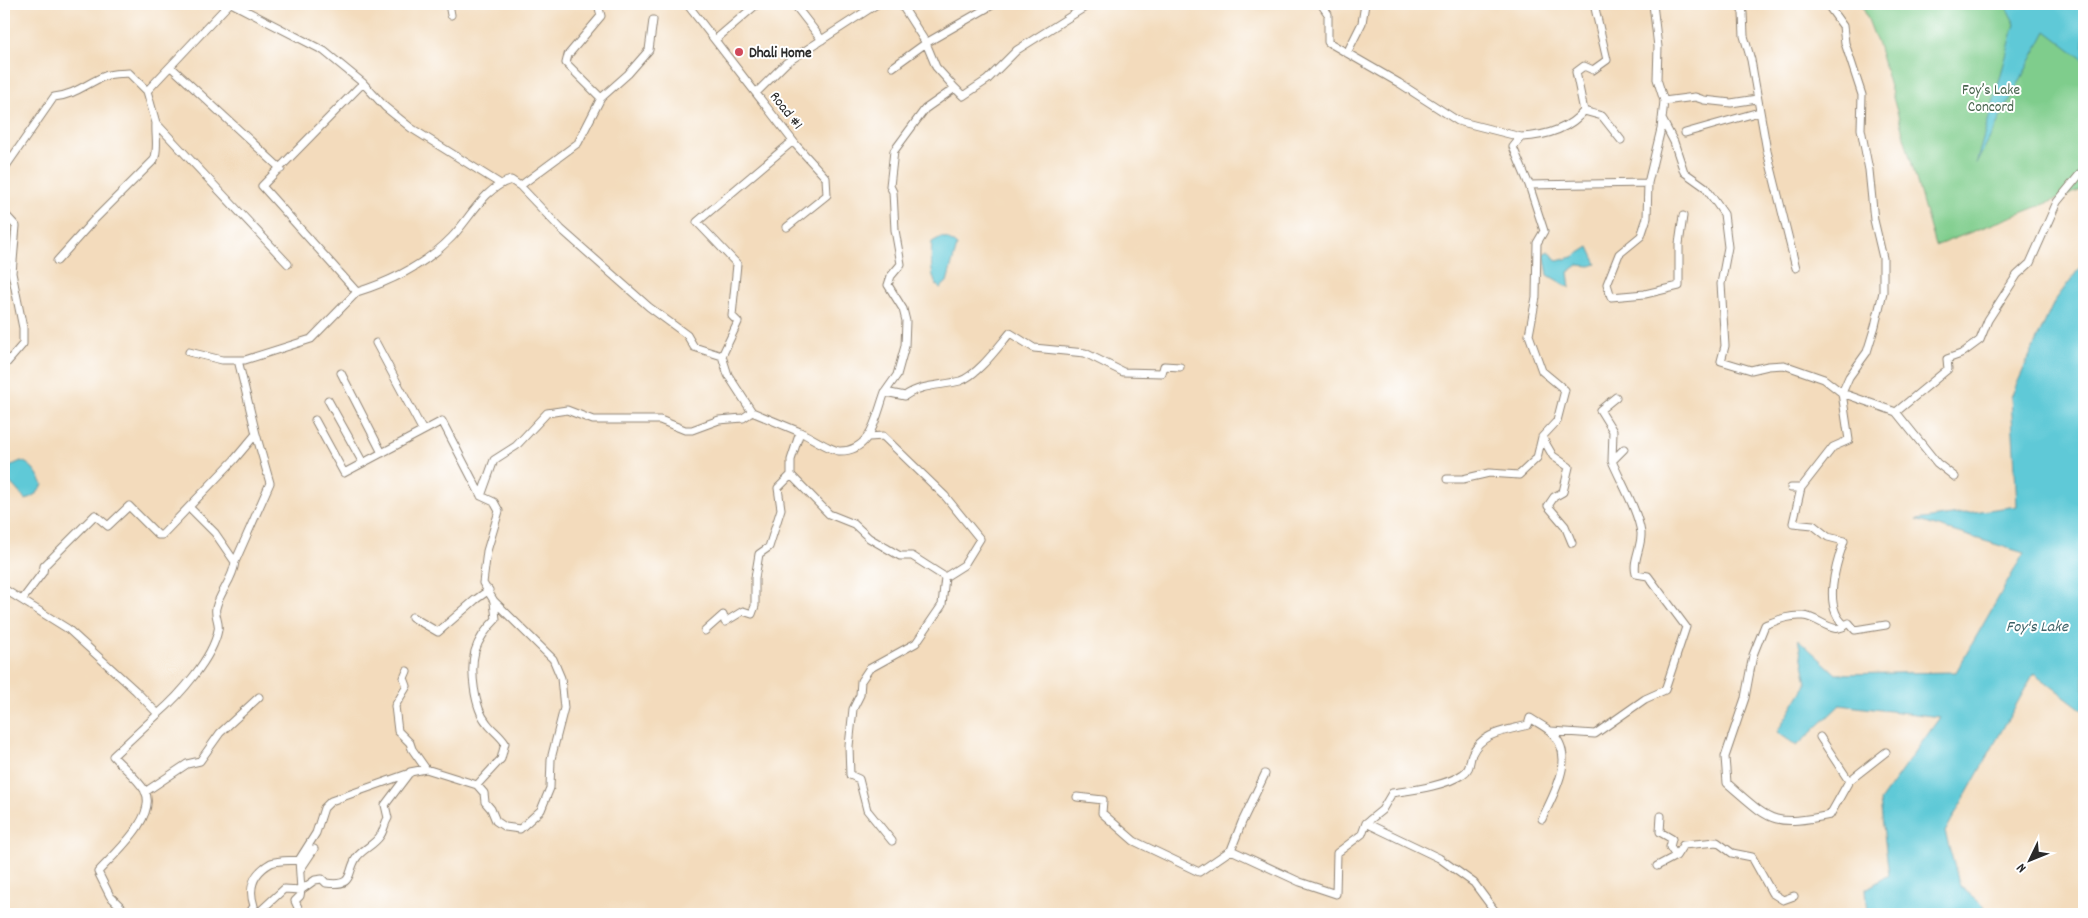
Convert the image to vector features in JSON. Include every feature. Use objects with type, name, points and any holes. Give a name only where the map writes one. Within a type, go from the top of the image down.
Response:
[{"type":"street","points":[[147,91],[229,4]]},
{"type":"street","points":[[233,4],[324,51],[363,83],[385,107],[411,128],[499,184]]},
{"type":"street","points":[[449,4],[451,15]]},
{"type":"street","points":[[598,4],[601,16],[568,55],[566,63],[601,98]]},
{"type":"street","name":"Road #1","points":[[686,4],[793,141],[826,178],[827,195],[787,227]]},
{"type":"street","points":[[715,40],[757,4]]},
{"type":"street","points":[[794,4],[822,40]]},
{"type":"street","points":[[756,93],[786,63],[877,4]]},
{"type":"street","points":[[901,4],[926,44],[936,67],[963,96],[988,80],[1017,50],[1090,4]]},
{"type":"street","points":[[894,67],[926,44],[994,4]]},
{"type":"street","points":[[1321,4],[1328,14],[1328,42],[1458,121],[1521,137],[1540,136],[1574,123],[1584,112]]},
{"type":"street","points":[[1347,53],[1362,23],[1365,4]]},
{"type":"street","points":[[1584,112],[1576,72],[1584,66],[1593,70],[1606,60],[1594,4]]},
{"type":"street","points":[[1653,4],[1658,47],[1657,80],[1664,101],[1662,119],[1648,182],[1647,218],[1641,236],[1619,254],[1607,284],[1612,297],[1645,294],[1679,286],[1682,216]]},
{"type":"street","points":[[1740,4],[1743,12],[1744,36],[1751,60],[1758,112],[1796,268]]},
{"type":"street","points":[[1827,4],[1843,26],[1846,44],[1862,95],[1861,128],[1869,170],[1874,220],[1883,258],[1883,292],[1867,352],[1849,377],[1842,393],[1849,440],[1833,447],[1801,488],[1793,523],[1813,525],[1828,537],[1844,541],[1832,602],[1839,620],[1845,625],[1849,623]]},
{"type":"street","points":[[520,186],[578,143],[601,98],[628,74],[649,50],[653,20]]},
{"type":"street","points":[[171,67],[280,169]]},
{"type":"street","points":[[4,169],[54,97],[66,96],[107,75],[129,73],[147,91],[156,122],[154,136],[158,150],[154,160],[92,222],[57,261]]},
{"type":"street","points":[[357,292],[262,186],[363,83]]},
{"type":"street","points":[[793,141],[696,222],[738,264],[732,316],[738,322],[722,356],[728,375],[752,412],[800,432],[838,451],[857,448],[869,437],[885,392],[897,375],[905,346],[906,321],[904,309],[888,285],[891,276],[901,264],[895,230],[893,192],[890,186],[894,152],[925,109],[955,88]]},
{"type":"street","points":[[1664,101],[1695,97],[1731,103],[1757,99]]},
{"type":"street","points":[[1584,112],[1602,116],[1621,140]]},
{"type":"street","points":[[1685,133],[1758,112]]},
{"type":"street","points":[[1662,119],[1674,142],[1684,172],[1705,187],[1724,214],[1728,247],[1721,284],[1725,346],[1721,361],[1751,370],[1784,365],[1824,379],[1842,393],[1896,412],[1937,463],[1955,477]]},
{"type":"street","points":[[156,122],[288,264]]},
{"type":"street","points":[[1447,479],[1463,479],[1489,473],[1520,475],[1537,458],[1542,438],[1557,421],[1565,390],[1542,371],[1529,335],[1536,297],[1537,243],[1544,231],[1529,185],[1513,147],[1521,137]]},
{"type":"street","points":[[1896,412],[1948,369],[1947,359],[1960,354],[1980,340],[1988,320],[2017,275],[2030,263],[2057,202],[2084,169]]},
{"type":"street","points":[[189,352],[222,360],[245,360],[311,339],[357,292],[418,266],[451,238],[499,184],[511,180],[520,186],[561,229],[648,307],[687,335],[694,347],[722,356]]},
{"type":"street","points":[[1529,185],[1648,182]]},
{"type":"street","points":[[4,213],[16,226],[12,273],[23,328],[23,344],[4,366]]},
{"type":"street","points":[[885,392],[905,396],[914,389],[962,380],[986,362],[1010,333],[1034,348],[1085,353],[1123,372],[1162,373],[1164,366],[1180,367]]},
{"type":"street","points":[[376,344],[423,431]]},
{"type":"street","points":[[128,914],[110,896],[98,872],[137,830],[146,807],[145,792],[113,756],[176,698],[214,645],[219,628],[215,609],[234,573],[235,562],[270,484],[238,360]]},
{"type":"street","points":[[341,373],[382,453]]},
{"type":"street","points":[[1551,731],[1596,734],[1645,699],[1665,690],[1686,627],[1648,576],[1636,574],[1634,567],[1639,552],[1641,533],[1612,461],[1612,431],[1600,410],[1616,397]]},
{"type":"street","points":[[328,400],[363,463]]},
{"type":"street","points":[[481,496],[494,460],[516,446],[547,413],[567,410],[593,420],[660,420],[685,430],[692,430],[719,420],[742,418],[752,412]]},
{"type":"street","points":[[315,420],[342,472],[346,473],[442,421],[481,496],[494,502],[499,511],[488,551],[483,583],[494,601],[496,619],[485,630],[475,652],[474,688],[478,708],[487,723],[505,743],[501,759],[476,785]]},
{"type":"street","points":[[705,631],[722,614],[725,622],[743,611],[752,614],[755,606],[755,578],[760,554],[769,547],[781,509],[778,488],[790,475],[791,460],[800,432]]},
{"type":"street","points":[[22,600],[43,572],[44,566],[95,515],[108,526],[129,506],[160,536],[256,434]]},
{"type":"street","points":[[869,437],[883,436],[909,459],[945,496],[980,539],[964,565],[944,577]]},
{"type":"street","points":[[1542,438],[1553,456],[1568,467],[1563,492],[1554,497],[1548,506],[1565,526],[1572,543]]},
{"type":"street","points":[[1612,461],[1624,449]]},
{"type":"street","points":[[790,475],[829,514],[854,524],[869,538],[900,556],[912,556],[944,577]]},
{"type":"street","points":[[1790,488],[1801,488]]},
{"type":"street","points":[[189,507],[215,533],[235,562]]},
{"type":"street","points":[[892,841],[867,810],[859,779],[850,774],[849,746],[853,710],[860,695],[861,681],[869,670],[916,643],[942,605],[944,577]]},
{"type":"street","points":[[4,590],[68,629],[136,690],[158,714]]},
{"type":"street","points":[[412,617],[438,632],[489,590]]},
{"type":"street","points":[[301,914],[295,901],[300,896],[301,890],[300,860],[316,834],[324,808],[331,801],[410,772],[426,769],[476,785],[484,793],[485,802],[492,809],[496,821],[505,827],[520,829],[541,810],[550,788],[551,759],[564,708],[561,678],[553,660],[494,601]]},
{"type":"street","points":[[1849,623],[1843,629],[1832,630],[1819,621],[1805,616],[1784,617],[1765,625],[1753,655],[1745,698],[1725,757],[1727,783],[1768,818],[1794,822],[1830,815],[1849,781],[1886,752]]},
{"type":"street","points":[[1849,623],[1855,630],[1886,625]]},
{"type":"street","points":[[407,672],[404,678],[407,686],[395,706],[398,731],[410,743],[426,769]]},
{"type":"street","points":[[145,792],[187,764],[200,761],[220,733],[259,697]]},
{"type":"street","points":[[1231,850],[1300,882],[1336,894],[1337,853],[1362,834],[1366,823],[1382,810],[1392,794],[1441,783],[1463,774],[1470,767],[1472,755],[1485,737],[1528,725],[1530,718],[1551,731],[1564,752],[1560,781],[1542,819]]},
{"type":"street","points":[[1820,737],[1849,781]]},
{"type":"street","points":[[284,889],[301,890],[315,880],[322,879],[326,883],[333,884],[342,882],[350,876],[357,857],[382,835],[383,826],[388,818],[385,805],[410,772]]},
{"type":"street","points":[[1077,797],[1103,800],[1102,813],[1134,842],[1199,872],[1231,850],[1242,822],[1266,774]]},
{"type":"street","points":[[1661,816],[1660,832],[1672,839],[1670,847],[1676,856]]},
{"type":"street","points":[[1366,823],[1440,858],[1474,883],[1497,914]]},
{"type":"street","points":[[1657,866],[1676,856],[1683,845],[1717,842],[1732,853],[1752,857],[1772,893],[1783,900],[1794,896]]},
{"type":"street","points":[[257,914],[284,889],[294,884],[314,849]]},
{"type":"street","points":[[249,914],[254,906],[250,894],[252,880],[272,863],[300,860]]},
{"type":"green space","name":"Foy’s Lake Concord","points":[[1862,4],[2084,4],[2084,189],[1935,246],[1879,48]]},
{"type":"water","points":[[1997,4],[2084,4],[2084,60],[2046,31],[1976,164],[2015,24],[2006,7]]},
{"type":"water","points":[[941,237],[948,239],[957,246],[947,282],[940,288],[934,280],[931,259],[932,242]]},
{"type":"water","points":[[1589,247],[1597,264],[1591,266],[1578,265],[1568,272],[1570,288],[1548,275],[1544,253],[1549,251],[1557,261],[1573,257]]},
{"type":"water","name":"Foy's Lake","points":[[2084,262],[2084,561],[2082,608],[2084,610],[2084,711],[2034,673],[1945,832],[1960,886],[1993,914],[1868,914],[1866,889],[1889,875],[1880,801],[1940,717],[1840,705],[1797,746],[1777,732],[1807,683],[1798,639],[1836,674],[1956,672],[2024,553],[1916,520],[2017,506],[2011,397],[2054,302]]},
{"type":"water","points":[[21,461],[28,464],[34,470],[43,485],[37,493],[26,500],[5,477],[12,465]]},
{"type":"water","points":[[2084,711],[2084,795],[2082,790]]},
{"type":"place","name":"Dhali Home","points":[[739,52]]}]
